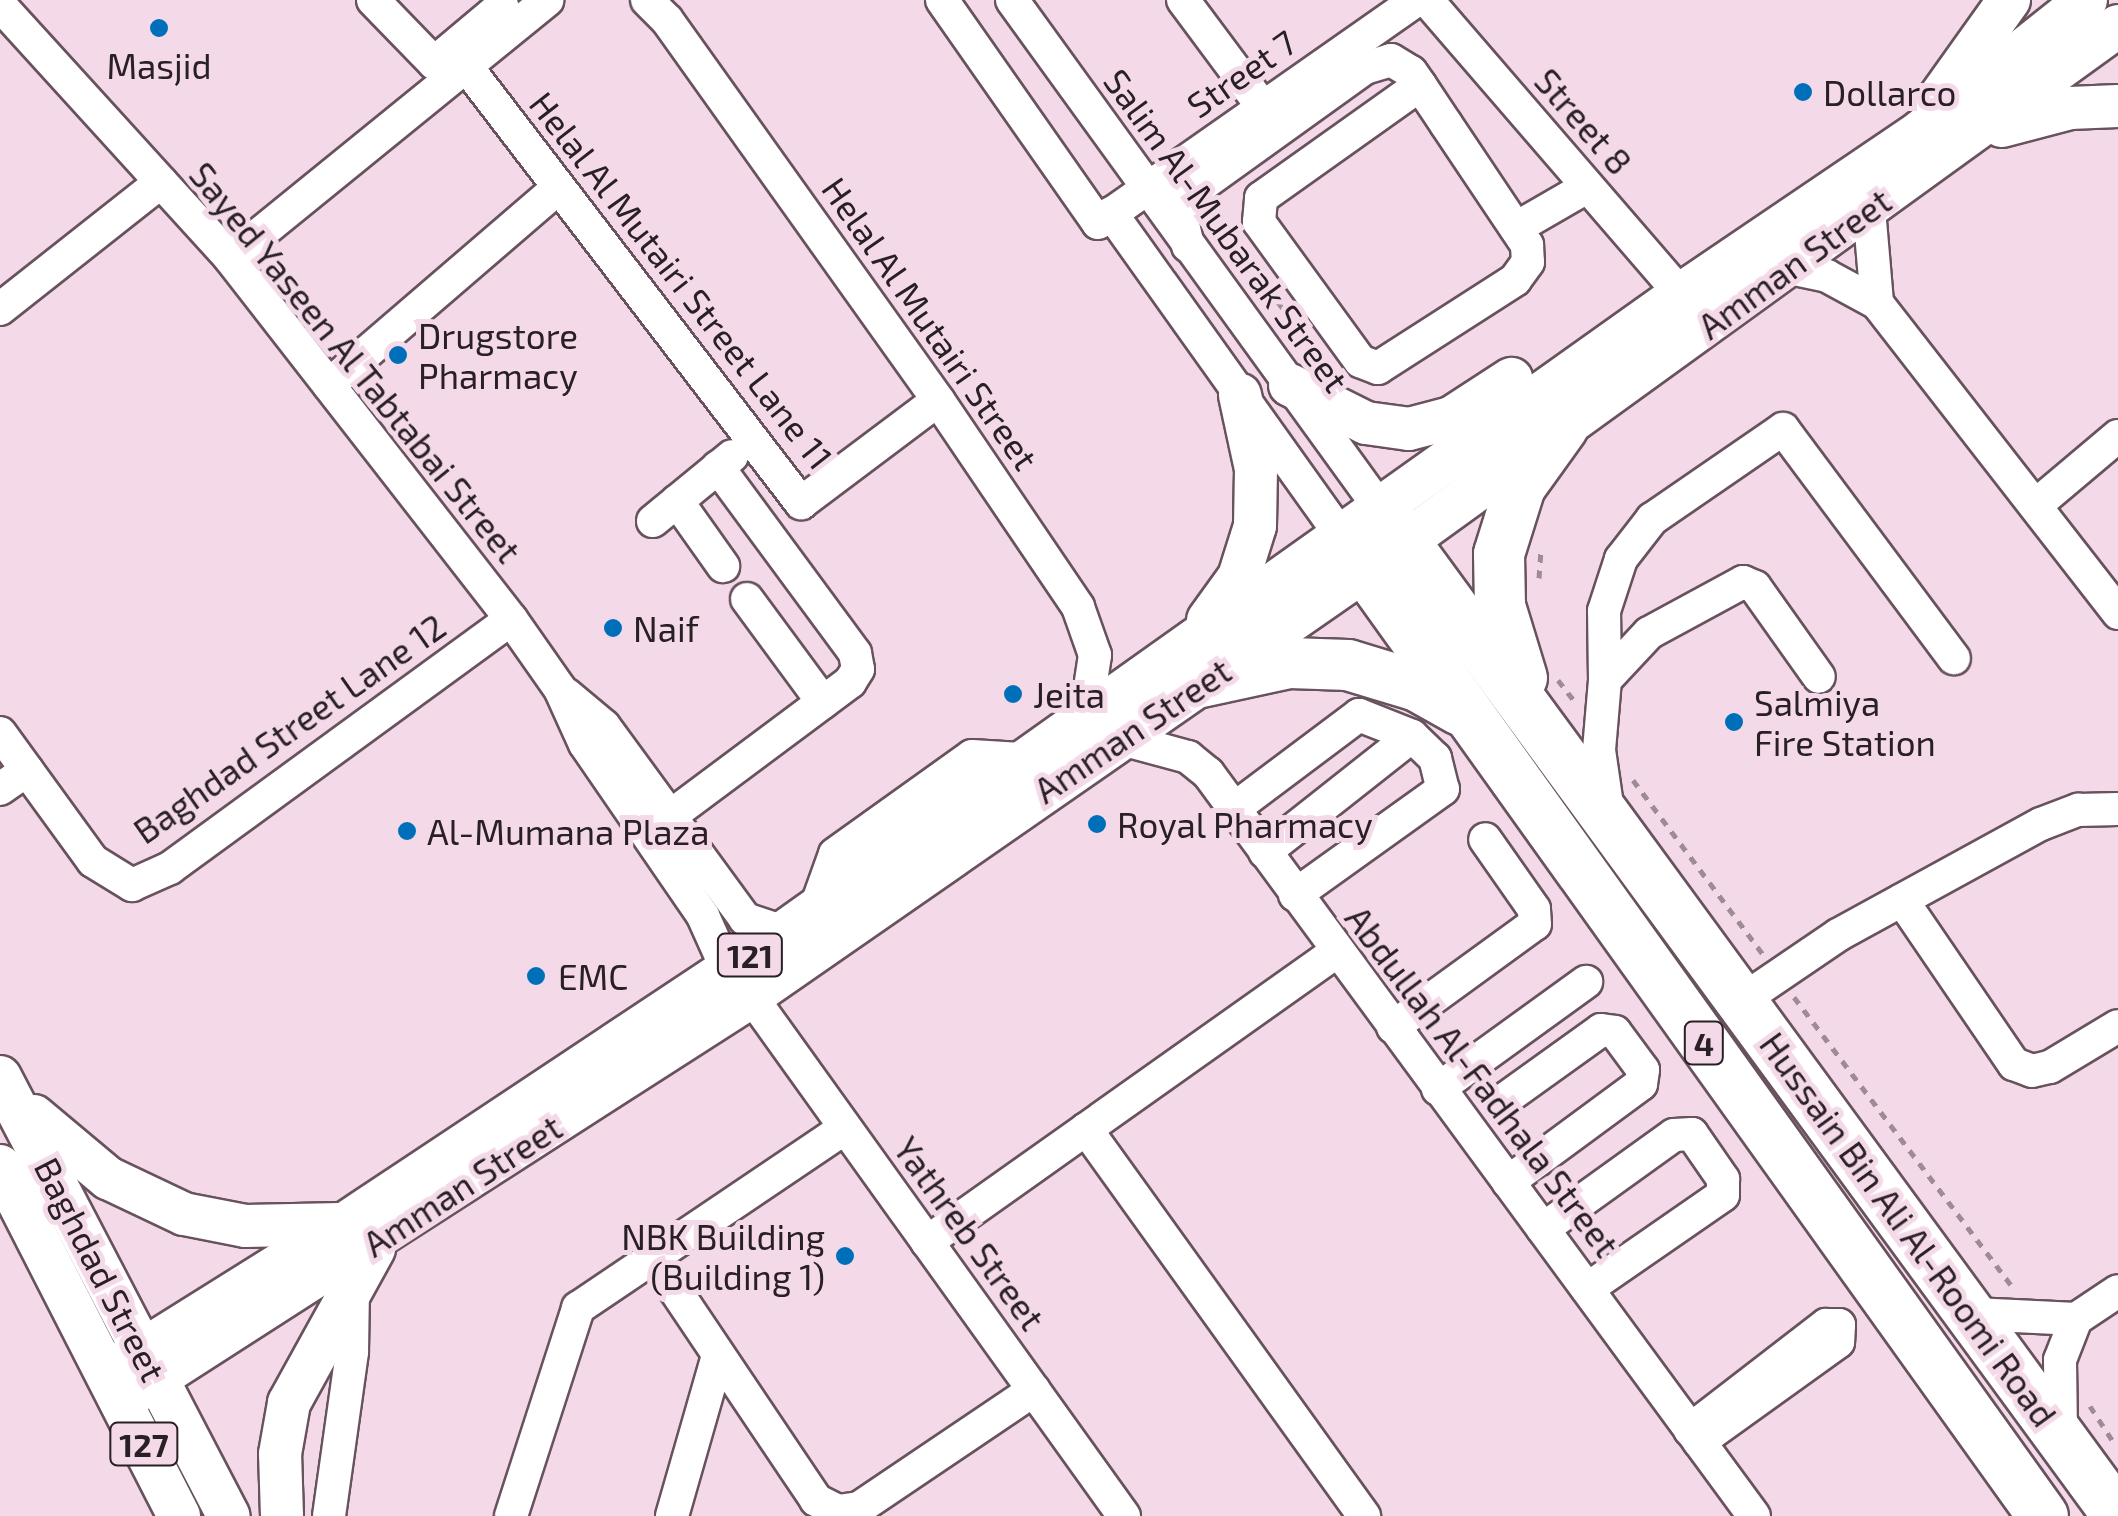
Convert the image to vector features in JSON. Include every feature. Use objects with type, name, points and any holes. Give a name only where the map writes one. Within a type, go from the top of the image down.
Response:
[{"type":"highway","points":[[1536,721],[1500,606],[1498,554],[1520,487],[1562,426]]},
{"type":"highway","name":"Hussain Bin Ali Al-Roomi Road","points":[[1373,539],[1474,720],[2043,1516]]},
{"type":"highway","name":"Hussain Bin Ali Al-Roomi Road","points":[[1373,539],[1536,721],[1664,895],[1759,988],[1974,1314],[2118,1516]]},
{"type":"highway","points":[[1197,661],[1348,665],[1418,686],[1474,720]]},
{"type":"highway","points":[[1621,926],[1664,895]]},
{"type":"highway","points":[[1854,1252],[1920,1302],[2072,1516]]},
{"type":"main road","points":[[1920,132],[2009,0]]},
{"type":"main road","name":"Amman Street","points":[[1373,539],[1595,355],[1920,132],[2086,0]]},
{"type":"main road","name":"Amman Street","points":[[133,1375],[362,1232],[736,986],[1373,539],[1562,426],[1790,268],[2118,26]]},
{"type":"main road","points":[[1972,134],[2070,108],[2118,106]]},
{"type":"main road","points":[[1290,385],[1366,422],[1409,429],[1450,418],[1548,358],[1595,355]]},
{"type":"main road","points":[[1197,661],[1239,577],[1255,526],[1256,469],[1232,383]]},
{"type":"main road","name":"Amman Street","points":[[736,986],[800,921],[1021,760],[1102,726]]},
{"type":"main road","points":[[5,1084],[90,1164],[156,1204],[244,1226],[362,1232],[353,1283],[290,1403],[280,1454],[282,1516]]},
{"type":"main road","name":"Baghdad Street","points":[[5,1084],[133,1375],[178,1516]]},
{"type":"main road","name":"Baghdad Street","points":[[0,1166],[133,1375],[230,1516]]},
{"type":"street","points":[[373,0],[434,62],[506,10],[547,0]]},
{"type":"street","name":"Helal Al Mutairi Street","points":[[647,0],[668,20],[938,400],[1084,621],[1095,655],[1102,726]]},
{"type":"street","points":[[942,0],[1098,223],[1111,213],[1232,383],[1373,539]]},
{"type":"street","name":"Salim Al-Mubarak Street","points":[[1012,0],[1290,385],[1373,539]]},
{"type":"street","points":[[1183,0],[1262,106]]},
{"type":"street","name":"Street 7","points":[[1111,213],[1418,0]]},
{"type":"street","name":"Street 8","points":[[1427,0],[1680,294]]},
{"type":"street","name":"Sayed Yaseen Al Tabtabai Street","points":[[0,5],[230,258],[511,619],[560,689],[585,744],[703,916],[736,986]]},
{"type":"street","points":[[230,258],[466,66],[506,10]]},
{"type":"street","points":[[1188,246],[1179,206],[1188,196],[1365,68],[1391,60],[1420,85],[1516,228],[1528,262],[1515,280],[1378,368],[1360,361],[1259,222],[1262,198],[1420,85]]},
{"type":"street","name":"Helal Al Mutairi Street Lane 11","points":[[466,66],[751,440],[805,504],[938,400]]},
{"type":"street","points":[[0,309],[161,182]]},
{"type":"street","points":[[1516,228],[1587,187]]},
{"type":"street","points":[[329,384],[557,189]]},
{"type":"street","points":[[1869,209],[1877,303]]},
{"type":"street","points":[[1790,268],[1827,276],[1877,303],[2118,613]]},
{"type":"street","points":[[1232,383],[1254,371],[1257,340]]},
{"type":"street","points":[[1609,821],[1600,736],[1605,680],[1604,612],[1621,559],[1652,519],[1783,428],[1954,658]]},
{"type":"street","points":[[2036,505],[2118,436]]},
{"type":"street","points":[[723,566],[665,511],[751,440]]},
{"type":"street","points":[[669,817],[856,676],[858,661],[718,468]]},
{"type":"street","points":[[1605,680],[1649,633],[1743,582],[1755,587],[1819,677]]},
{"type":"street","points":[[748,599],[823,702]]},
{"type":"street","name":"Baghdad Street Lane 12","points":[[0,732],[93,862],[132,886],[170,868],[511,619]]},
{"type":"street","name":"Sayed Yaseen Al Tabtabai Street","points":[[560,689],[604,726],[745,919],[800,921]]},
{"type":"street","points":[[1234,808],[1359,715],[1412,736],[1435,758],[1443,789],[1295,895]]},
{"type":"street","name":"Abdullah Al-Fadhala Street","points":[[1102,726],[1188,757],[1234,808],[1336,952],[1754,1516]]},
{"type":"street","points":[[1265,852],[1412,736]]},
{"type":"street","points":[[0,790],[27,770]]},
{"type":"street","points":[[1759,988],[1902,900],[2041,824],[2078,810],[2118,809]]},
{"type":"street","points":[[1393,1027],[1534,924],[1534,909],[1484,839]]},
{"type":"street","points":[[1902,900],[2014,1064],[2032,1071],[2050,1067],[2118,1026]]},
{"type":"street","points":[[927,1242],[1336,952]]},
{"type":"street","points":[[1438,1089],[1586,982]]},
{"type":"street","name":"Yathreb Street","points":[[736,986],[845,1128],[1124,1516]]},
{"type":"street","points":[[1505,1098],[1602,1030],[1615,1032],[1642,1070],[1641,1084],[1508,1182]]},
{"type":"street","points":[[511,1516],[578,1308],[845,1128]]},
{"type":"street","points":[[1086,1129],[1364,1516]]},
{"type":"street","points":[[1543,1229],[1674,1134],[1692,1134],[1723,1179],[1722,1195],[1587,1289]]},
{"type":"street","points":[[653,1257],[816,1500],[838,1511],[859,1508],[1034,1390]]},
{"type":"street","points":[[330,1516],[352,1352],[353,1283]]},
{"type":"street","points":[[2061,1436],[2060,1360],[2076,1319],[2118,1291]]},
{"type":"street","points":[[1974,1314],[2076,1319]]},
{"type":"street","points":[[672,1516],[718,1356]]},
{"type":"path","points":[[1539,584],[1542,540]]},
{"type":"path","points":[[1555,675],[1600,736],[1759,988],[2034,1315]]},
{"type":"path","points":[[2060,1360],[2118,1450]]},
{"type":"place","name":"Masjid","points":[[159,28]]},
{"type":"place","name":"Dollarco","points":[[1803,92]]},
{"type":"place","name":"Drugstore Pharmacy","points":[[398,355]]},
{"type":"place","name":"Naif","points":[[613,628]]},
{"type":"place","name":"Jeita","points":[[1013,694]]},
{"type":"place","name":"Salmiya Fire Station","points":[[1734,722]]},
{"type":"place","name":"Royal Pharmacy","points":[[1097,824]]},
{"type":"place","name":"Al-Mumana Plaza","points":[[407,831]]},
{"type":"place","name":"EMC","points":[[536,976]]},
{"type":"place","name":"NBK Building (Building 1)","points":[[845,1256]]}]
